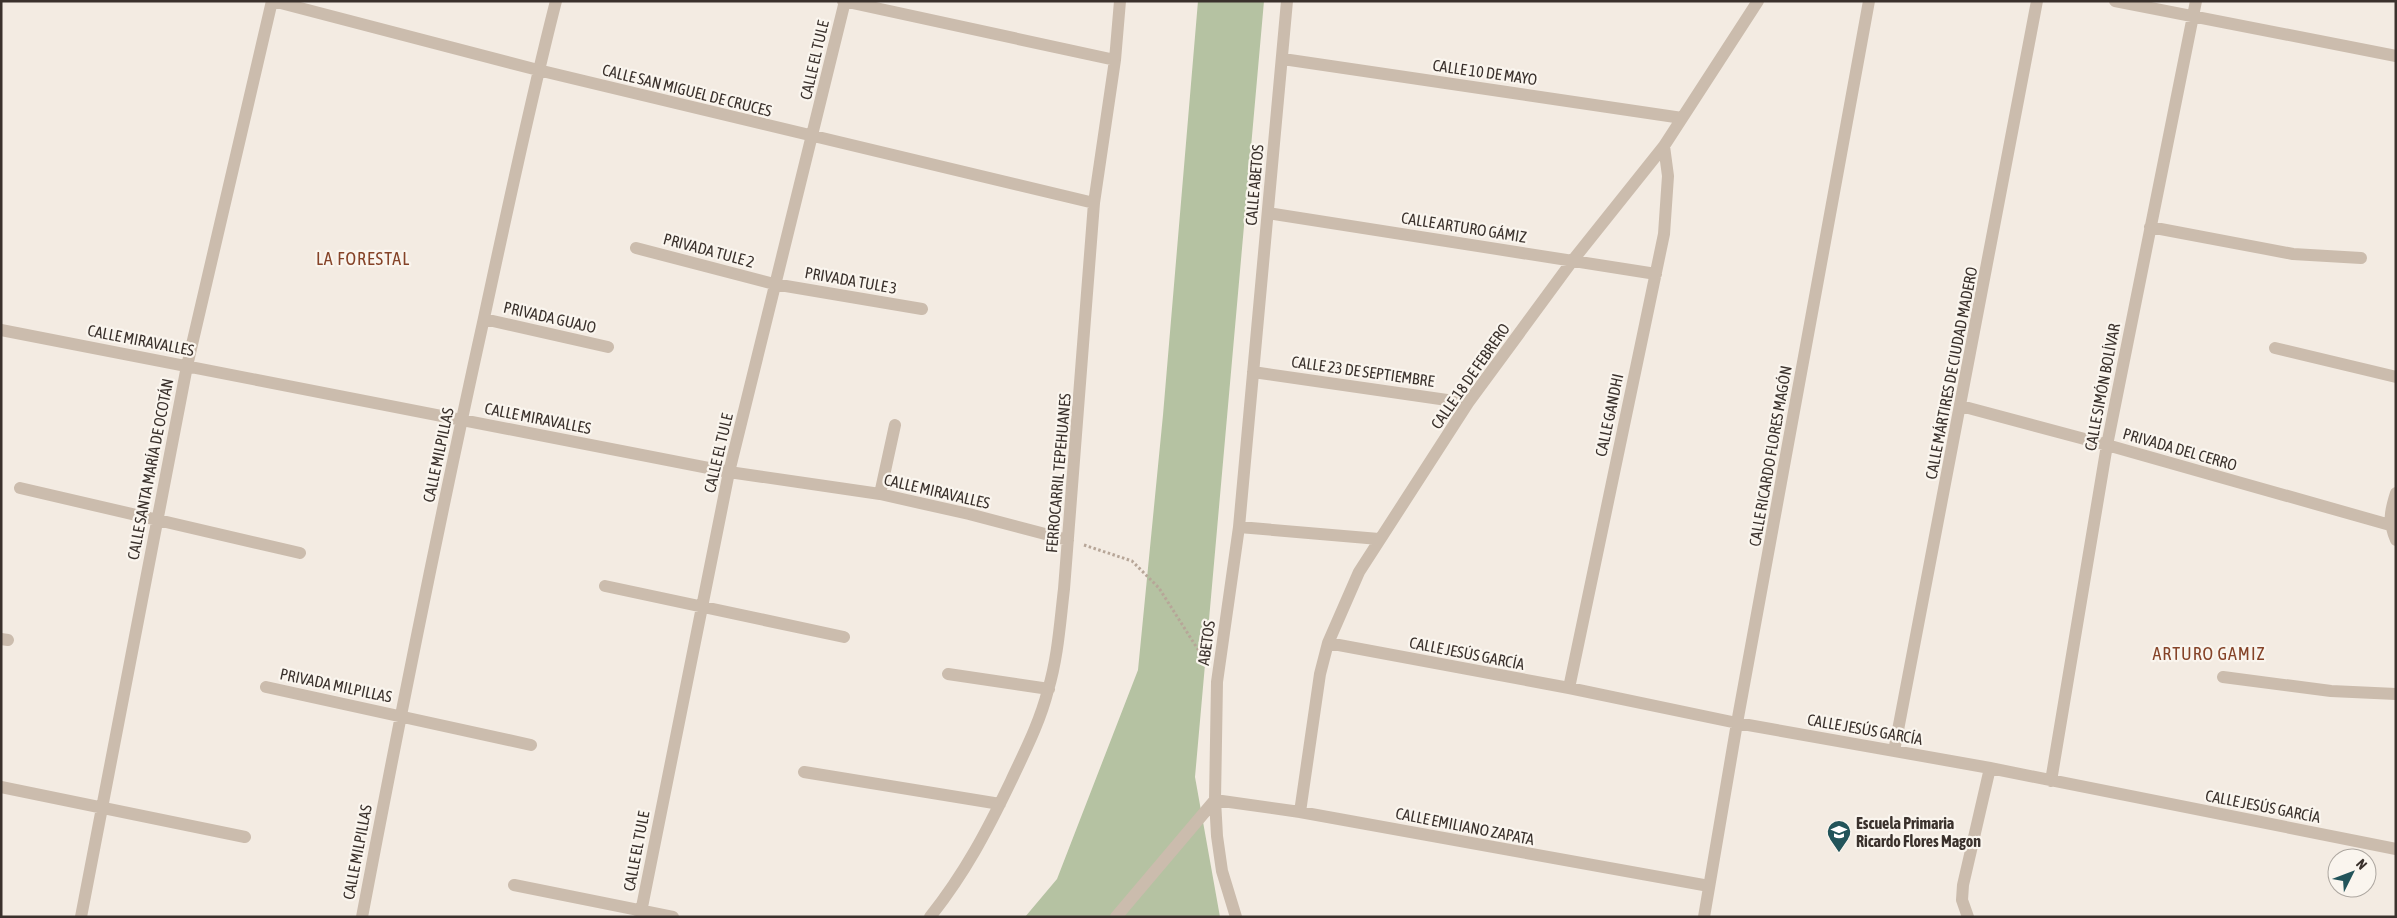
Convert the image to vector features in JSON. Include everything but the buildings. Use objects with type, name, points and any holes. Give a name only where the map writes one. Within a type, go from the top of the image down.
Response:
[{"type":"street","name":"CALLE SAN MIGUEL DE CRUCES","points":[[273,1],[538,70],[1094,203]]},
{"type":"street","name":"CALLE SANTA MARÍA DE OCOTÁN","points":[[81,917],[187,366],[273,1]]},
{"type":"street","name":"CALLE MILPILLAS","points":[[362,917],[400,715],[462,420],[538,70],[556,1]]},
{"type":"street","points":[[844,1],[1115,60]]},
{"type":"street","name":"CALLE EL TULE","points":[[640,914],[729,472],[774,284],[813,137],[844,1]]},
{"type":"street","name":"FERROCARRIL TEPEHUANES","points":[[930,917],[983,841],[1035,731],[1049,689],[1059,636],[1068,540],[1094,203],[1115,60],[1120,1]]},
{"type":"street","name":"CALLE ABETOS","points":[[1253,372],[1287,1]]},
{"type":"street","name":"CALLE 18 DE FEBRERO","points":[[1300,812],[1320,674],[1328,643],[1359,572],[1468,403],[1573,260],[1664,146],[1758,1]]},
{"type":"street","name":"CALLE RICARDO FLORES MAGÓN","points":[[1704,917],[1736,723],[1869,1]]},
{"type":"street","name":"CALLE MÁRTIRES DE CIUDAD MADERO","points":[[1894,751],[1962,406],[2037,1]]},
{"type":"street","points":[[2115,1],[2396,56]]},
{"type":"street","name":"CALLE SIMÓN BOLÍVAR","points":[[2051,781],[2108,445],[2196,1]]},
{"type":"street","name":"CALLE 10 DE MAYO","points":[[1283,59],[1682,118]]},
{"type":"street","name":"CALLE GANDHI","points":[[1569,688],[1656,274],[1667,208],[1668,176],[1664,146]]},
{"type":"street","name":"CALLE ARTURO GÁMIZ","points":[[1268,214],[1656,274]]},
{"type":"street","points":[[2150,227],[2293,254],[2361,258]]},
{"type":"street","name":"PRIVADA TULE 2","points":[[636,248],[774,284]]},
{"type":"street","name":"PRIVADA TULE 3","points":[[774,284],[922,309]]},
{"type":"street","name":"PRIVADA GUAJO","points":[[484,319],[608,348]]},
{"type":"street","name":"CALLE MIRAVALLES","points":[[1,330],[729,472],[880,494],[969,514],[1068,540]]},
{"type":"street","points":[[2275,348],[2393,375]]},
{"type":"street","name":"CALLE 23 DE SEPTIEMBRE","points":[[1253,372],[1468,403]]},
{"type":"street","name":"ABETOS","points":[[1236,917],[1222,871],[1217,836],[1215,800],[1217,682],[1239,527],[1253,372]]},
{"type":"street","name":"PRIVADA DEL CERRO","points":[[1962,406],[2108,445],[2390,525]]},
{"type":"street","points":[[880,494],[895,425]]},
{"type":"street","points":[[20,488],[300,553]]},
{"type":"street","points":[[2396,493],[2390,525],[2396,540]]},
{"type":"street","points":[[1239,527],[1379,539]]},
{"type":"street","points":[[605,586],[844,638]]},
{"type":"street","name":"CALLE JESÚS GARCÍA","points":[[1328,643],[1569,688],[1736,723],[1990,768],[2396,849]]},
{"type":"street","points":[[948,674],[1049,689]]},
{"type":"street","points":[[2223,677],[2331,691],[2396,694]]},
{"type":"street","name":"PRIVADA MILPILLAS","points":[[266,687],[531,745]]},
{"type":"street","points":[[1968,917],[1962,900],[1963,886],[1990,768]]},
{"type":"street","points":[[804,772],[1000,804]]},
{"type":"street","points":[[1,787],[245,837]]},
{"type":"street","points":[[1116,917],[1215,800]]},
{"type":"street","name":"CALLE EMILIANO ZAPATA","points":[[1215,800],[1300,812],[1709,886]]},
{"type":"street","points":[[514,884],[640,914],[673,917]]},
{"type":"path","points":[[1068,540],[1132,561],[1159,588],[1189,632],[1217,682]]},
{"type":"green space","points":[[1198,1],[1264,1],[1195,777],[1220,917],[1025,917],[1057,879],[1138,670],[1163,415]]},
{"type":"place","name":"Escuela Primaria Ricardo Flores Magon","points":[[1839,853]]},
{"type":"district","name":"LA FORESTAL","points":[[363,258]]},
{"type":"district","name":"ARTURO GAMIZ","points":[[2209,653]]}]
